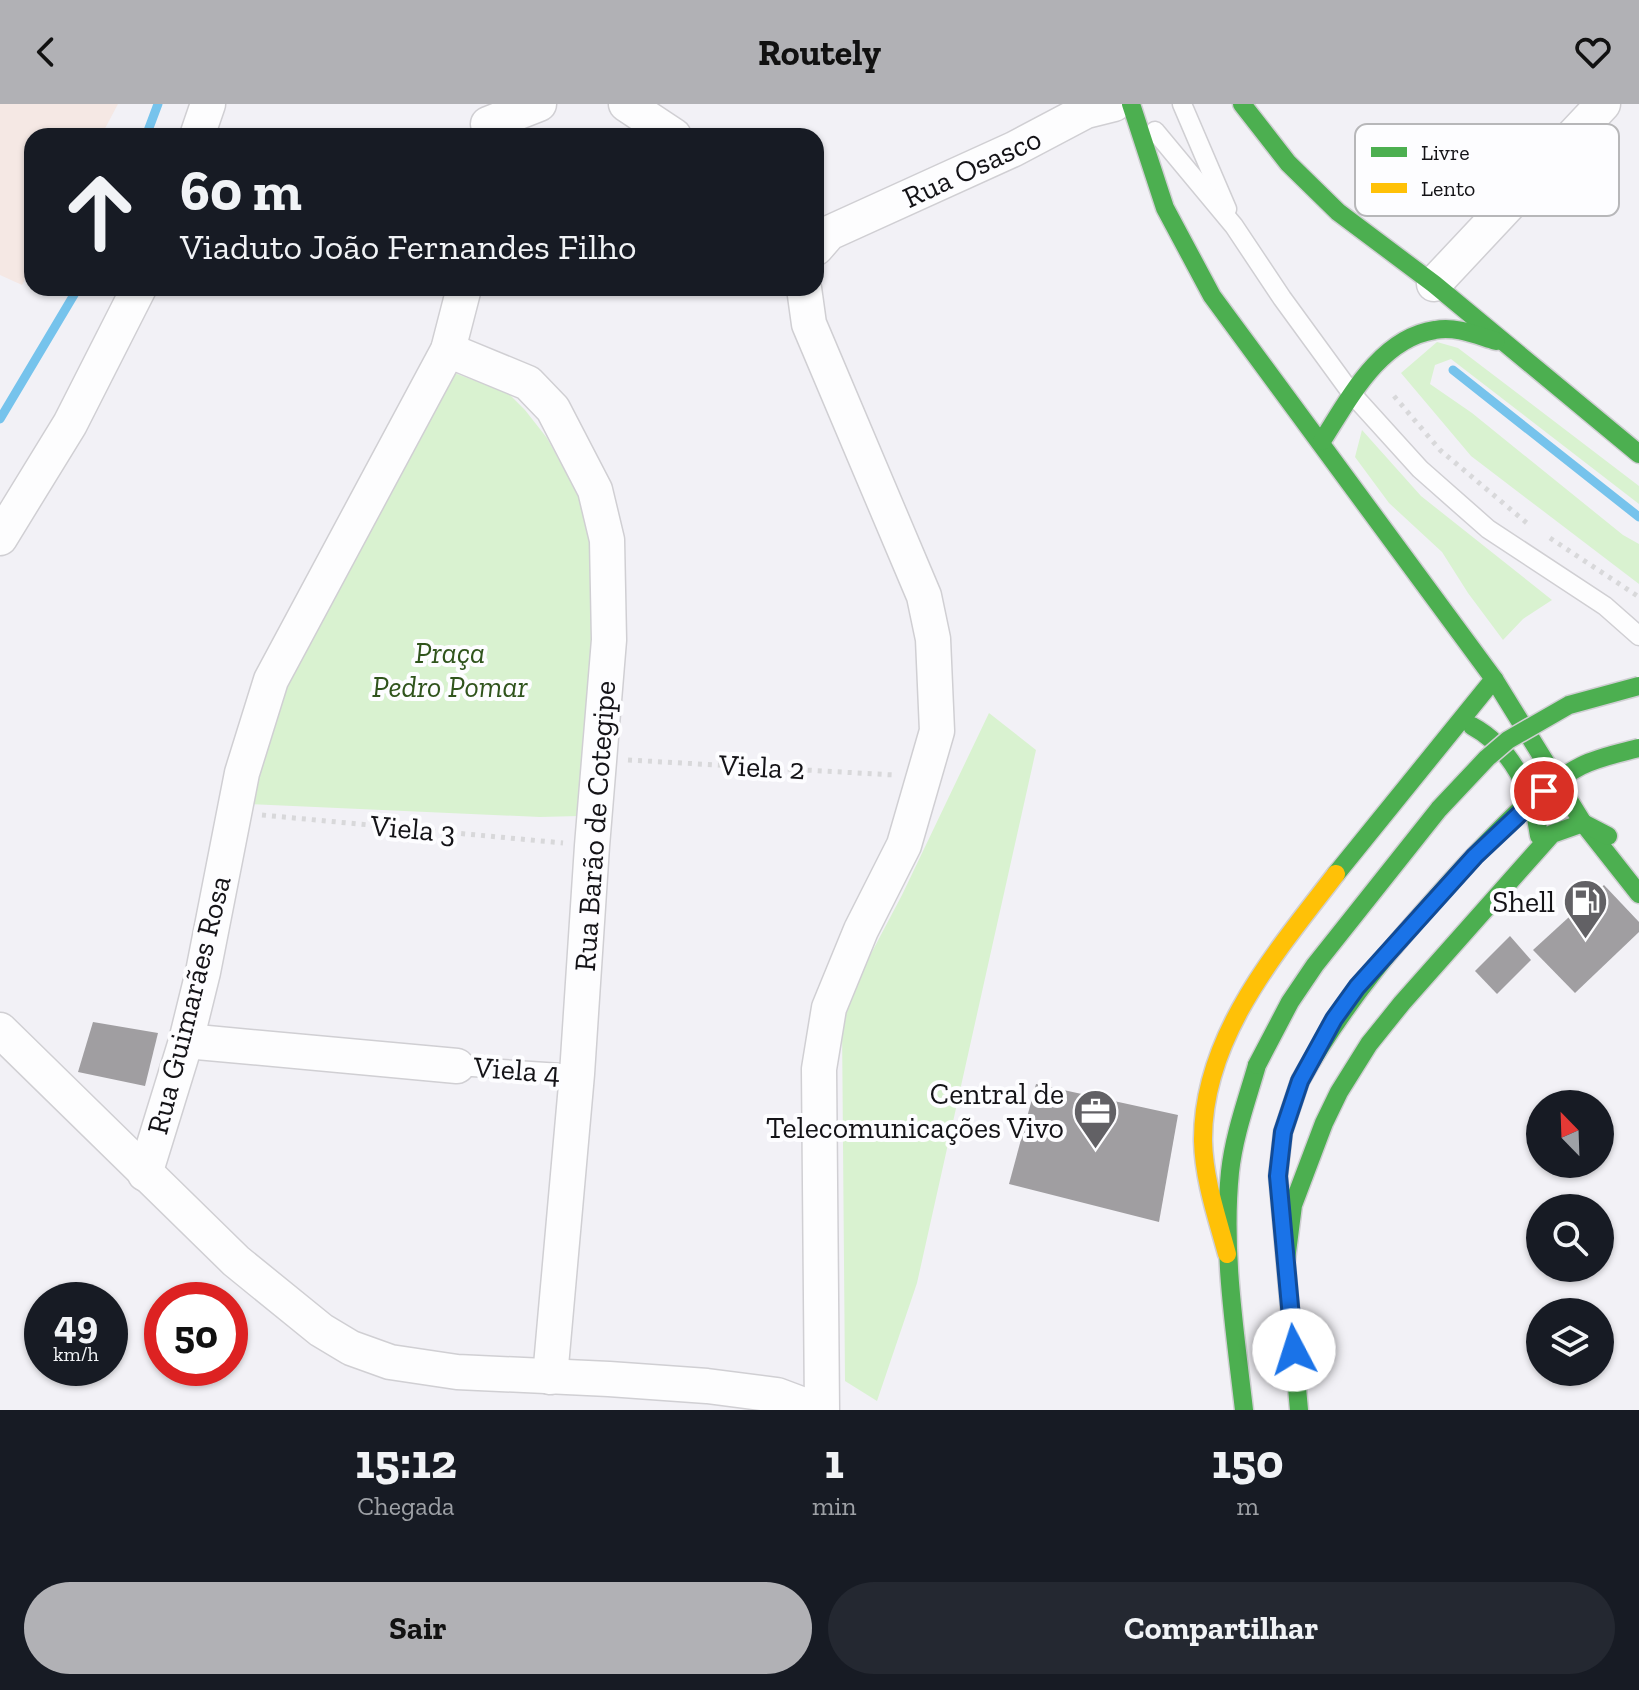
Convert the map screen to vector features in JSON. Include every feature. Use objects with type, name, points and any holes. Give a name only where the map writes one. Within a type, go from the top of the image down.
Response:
[{"type":"main road","points":[[1132,104],[1165,208],[1212,296],[1322,441],[1494,679],[1583,823],[1639,894]]},
{"type":"main road","points":[[1224,104],[1263,134],[1338,212],[1434,284],[1639,454]]},
{"type":"main road","points":[[1242,104],[1263,134]]},
{"type":"main road","points":[[1322,441],[1352,394],[1392,349],[1409,337],[1425,330],[1459,328],[1506,345]]},
{"type":"main road","points":[[1244,1410],[1227,1254],[1208,1180],[1204,1125],[1222,1044],[1238,1010],[1278,951],[1398,796],[1494,679]]},
{"type":"main road","points":[[1227,1254],[1230,1171],[1238,1128],[1257,1065],[1276,1027],[1315,965],[1439,809],[1487,758],[1508,740],[1569,705],[1639,686]]},
{"type":"main road","points":[[1458,724],[1485,730],[1495,739],[1530,798],[1539,827],[1538,847]]},
{"type":"main road","points":[[1299,1410],[1279,1208],[1279,1152],[1289,1109],[1300,1081],[1334,1019],[1357,987],[1439,894],[1513,818],[1544,791],[1583,765],[1639,748]]},
{"type":"main road","points":[[1286,1260],[1293,1205],[1324,1123],[1369,1044],[1411,991],[1552,834],[1583,823],[1626,843]]},
{"type":"street","points":[[200,128],[208,104]]},
{"type":"street","points":[[489,121],[539,104]]},
{"type":"street","points":[[626,104],[662,128]]},
{"type":"street","points":[[1584,124],[1603,104]]},
{"type":"street","name":"Rua Osasco","points":[[824,233],[1014,149],[1085,106]]},
{"type":"street","points":[[1434,284],[1498,216]]},
{"type":"street","points":[[0,538],[70,424],[135,296]]},
{"type":"street","name":"Rua Guimarães Rosa","points":[[462,296],[448,350],[271,680],[242,773],[203,972],[186,1041],[145,1174],[236,1261],[321,1330],[351,1348],[390,1362],[457,1372],[707,1386],[777,1395],[819,1410]]},
{"type":"street","points":[[805,296],[809,324],[924,596],[933,639],[937,731],[904,845],[861,930],[837,987],[823,1037],[817,1108],[819,1410]]},
{"type":"street","name":"Rua Barão de Cotegipe","points":[[448,350],[528,383],[553,409],[595,490],[607,540],[609,640],[577,1074],[550,1377]]},
{"type":"street","points":[[0,1030],[145,1174]]},
{"type":"street","points":[[186,1041],[457,1066]]},
{"type":"lane","points":[[1132,104],[1234,226],[1290,310],[1352,394],[1420,469],[1458,505],[1523,554],[1605,606],[1639,636]]},
{"type":"lane","points":[[1182,104],[1234,226]]},
{"type":"lane","name":"Viela 4","points":[[457,1066],[577,1074]]},
{"type":"path","points":[[1390,390],[1440,450],[1528,524]]},
{"type":"path","points":[[1541,533],[1639,597]]},
{"type":"path","name":"Viela 2","points":[[599,758],[925,777]]},
{"type":"path","name":"Viela 3","points":[[235,813],[592,846]]},
{"type":"shaded area","points":[[0,104],[118,104],[105,128],[24,128],[24,281],[22,285],[0,275]]},
{"type":"green space","points":[[1437,342],[1458,348],[1639,486],[1639,504],[1451,359],[1435,365],[1430,384],[1472,413],[1623,535],[1639,544],[1639,584],[1471,456],[1401,373]]},
{"type":"green space","name":"Praça Pedro Pomar","points":[[449,371],[508,393],[525,410],[547,438],[579,496],[595,542],[598,634],[579,816],[540,817],[251,804],[258,765],[288,672]]},
{"type":"green space","points":[[1362,430],[1421,496],[1552,600],[1523,619],[1503,640],[1442,552],[1389,503],[1355,457]]},
{"type":"green space","points":[[989,713],[1036,750],[917,1283],[877,1401],[845,1381],[842,1025],[855,984],[902,895]]},
{"type":"building","name":"Shell","points":[[1604,885],[1639,922],[1639,932],[1575,993],[1533,950]]},
{"type":"building","name":"Shell","points":[[1510,936],[1531,960],[1497,994],[1475,971]]},
{"type":"building","points":[[93,1022],[158,1033],[145,1086],[78,1072]]},
{"type":"building","name":"Central de Telecomunicações Vivo","points":[[1036,1084],[1178,1115],[1159,1222],[1009,1184]]},
{"type":"waterway","points":[[149,128],[158,104]]},
{"type":"waterway","points":[[0,419],[73,296]]},
{"type":"waterway","points":[[1453,370],[1639,517]]},
{"type":"traffic: fast","points":[[1131,104],[1165,208],[1212,296],[1494,679],[1583,823],[1639,894]]},
{"type":"traffic: fast","points":[[1242,104],[1288,163],[1338,212],[1434,284],[1639,454]]},
{"type":"traffic: fast","points":[[1322,441],[1368,373],[1398,345],[1415,335],[1451,329],[1496,341]]},
{"type":"traffic: fast","points":[[1336,874],[1494,679]]},
{"type":"traffic: fast","points":[[1257,1065],[1290,1002],[1315,965],[1439,809],[1487,758],[1508,740],[1569,705],[1639,686]]},
{"type":"traffic: fast","points":[[1472,726],[1498,746],[1518,773],[1532,804],[1539,836]]},
{"type":"traffic: fast","points":[[1300,1081],[1335,1024],[1375,970],[1439,894],[1503,826],[1532,799],[1581,766],[1639,748]]},
{"type":"traffic: fast","points":[[1286,1260],[1293,1205],[1324,1123],[1369,1044],[1552,834],[1583,823],[1608,836]]},
{"type":"traffic: fast","points":[[1244,1410],[1231,1291],[1228,1202],[1234,1145],[1257,1065]]},
{"type":"traffic: fast","points":[[1299,1410],[1278,1176],[1283,1132],[1300,1081]]},
{"type":"traffic: slow","points":[[1227,1254],[1206,1170],[1203,1141],[1206,1103],[1215,1066],[1247,997],[1336,874]]},
{"type":"place","name":"Shell","points":[[1586,941]]},
{"type":"place","name":"Central de Telecomunicações Vivo","points":[[1095,1150]]},
{"type":"route","points":[[1294,1350],[1278,1176],[1283,1132],[1300,1081],[1334,1019],[1357,987],[1475,856],[1544,791]]}]
